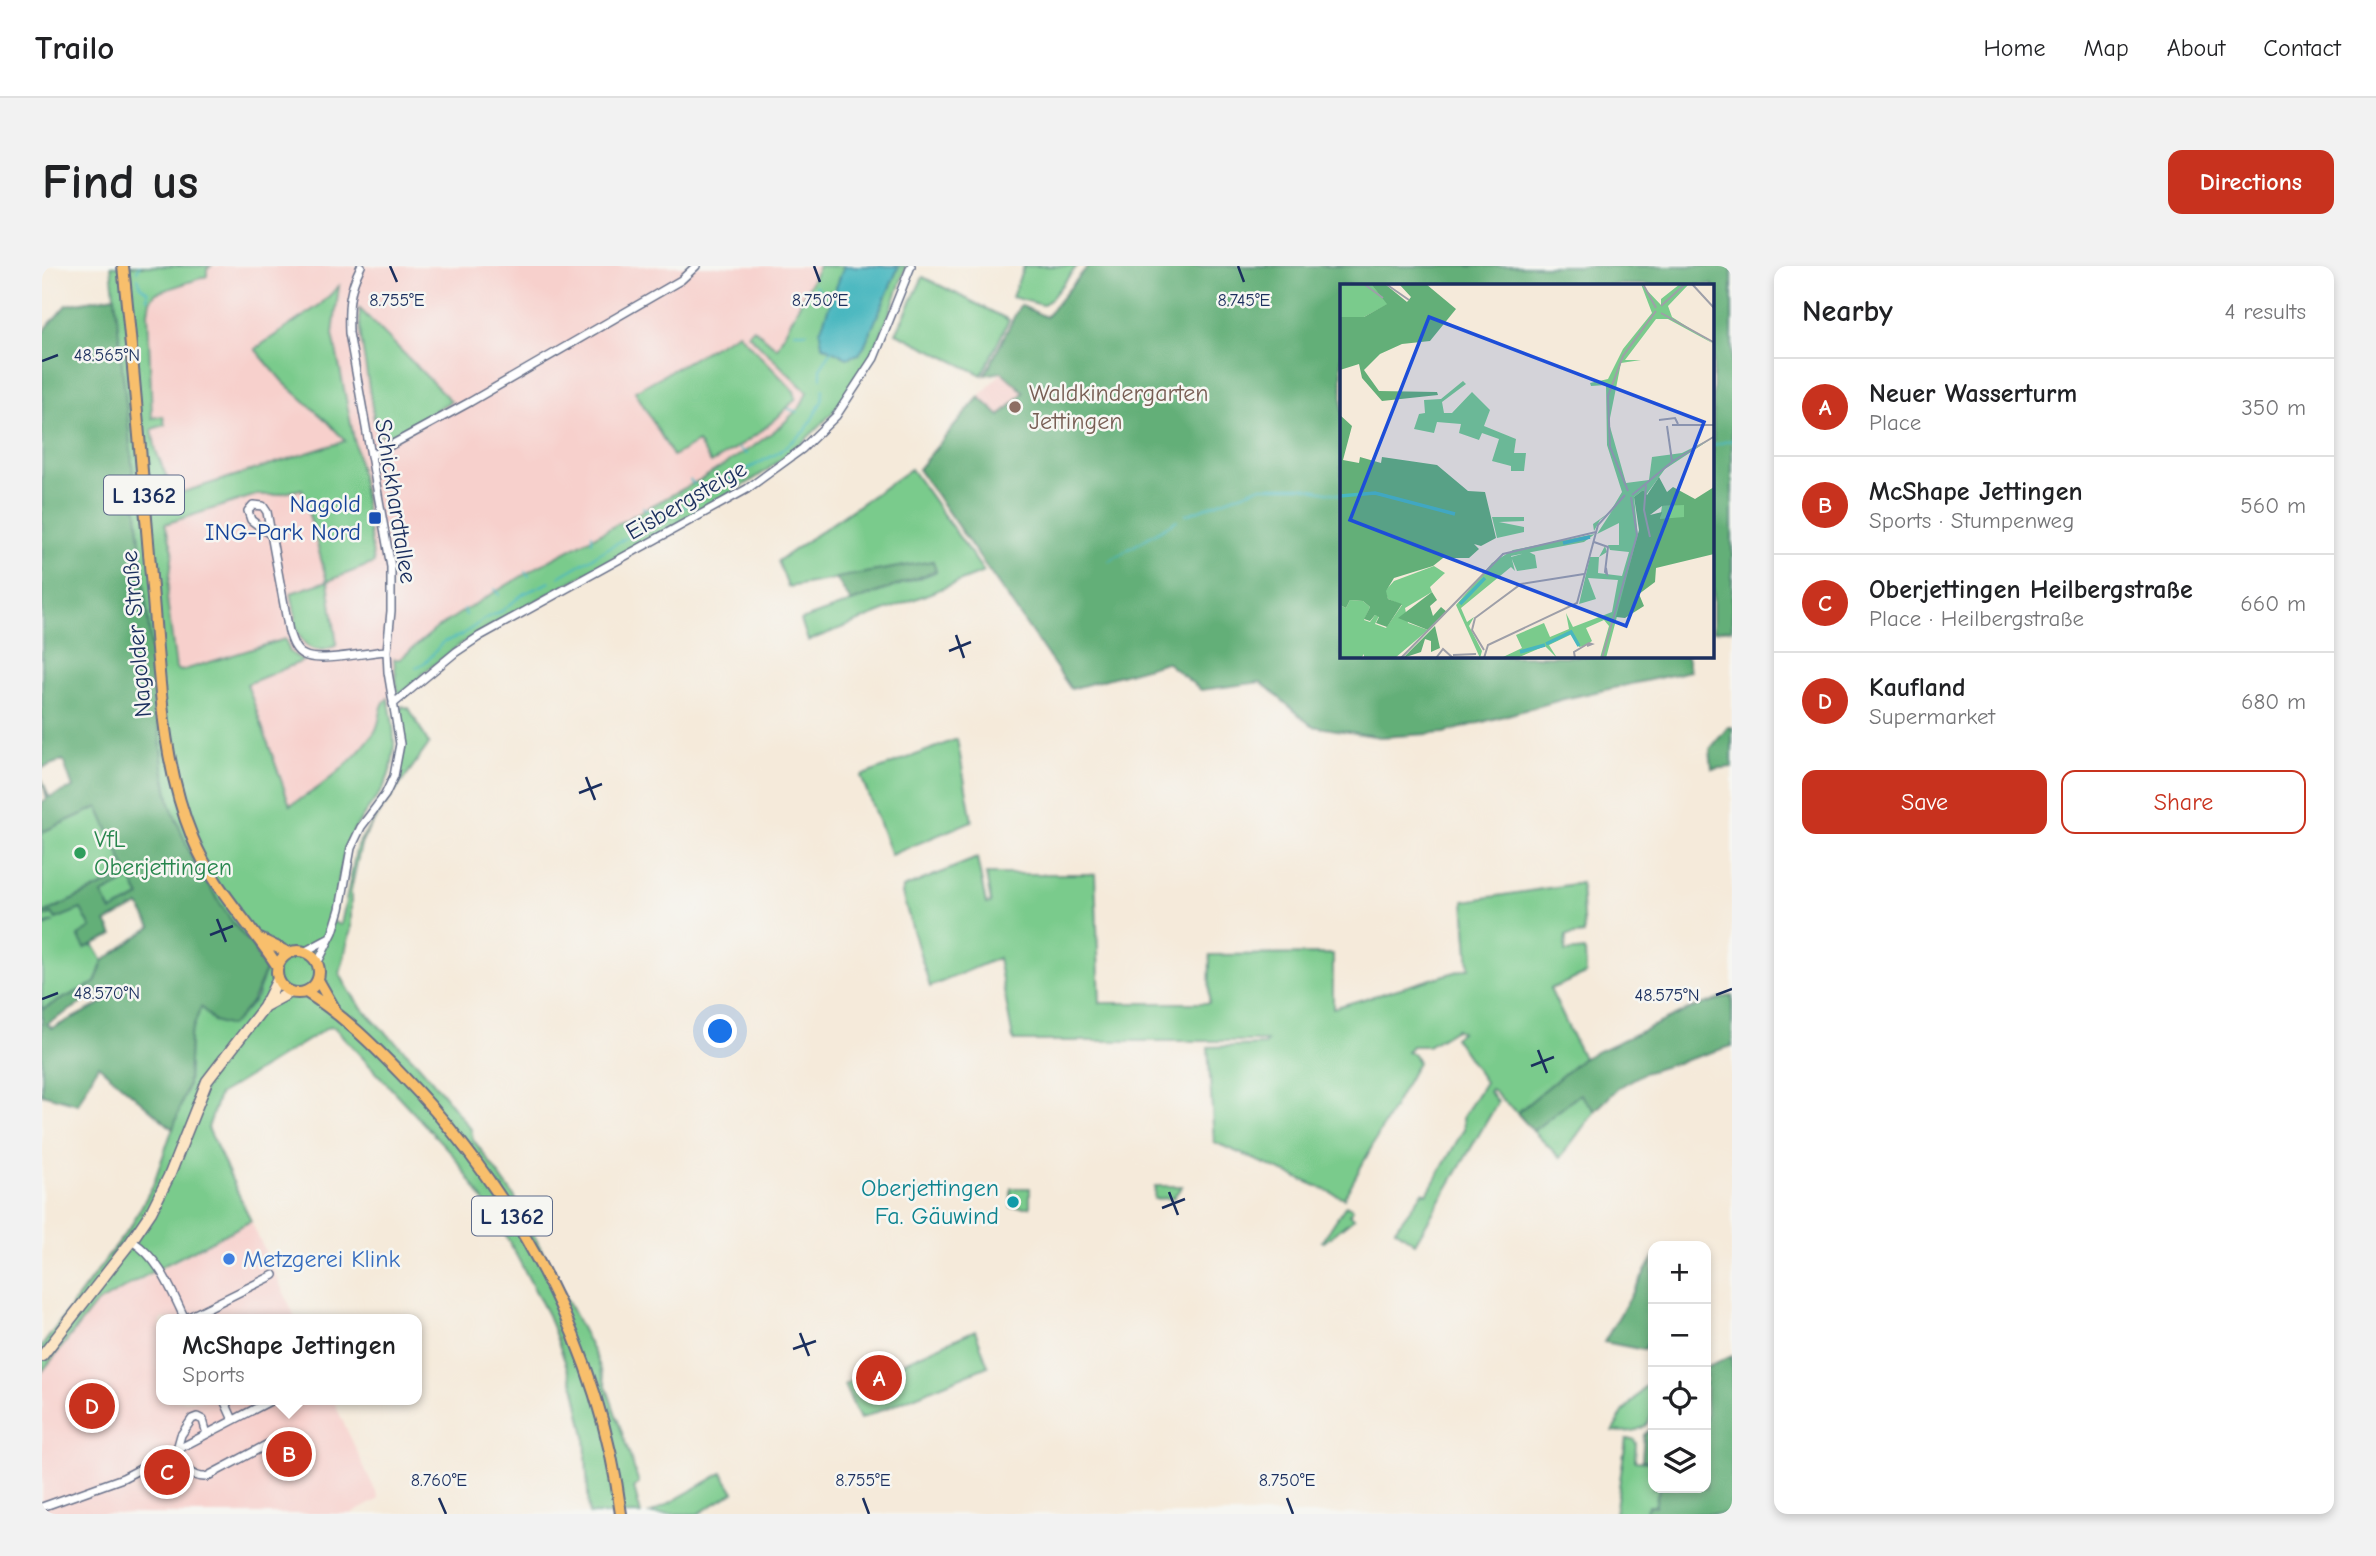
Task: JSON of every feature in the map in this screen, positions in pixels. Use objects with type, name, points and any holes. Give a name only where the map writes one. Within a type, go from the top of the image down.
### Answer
[{"type":"main road","name":"Nagolder Straße","points":[[124,266],[165,727],[172,776],[200,855],[234,910],[260,939],[278,973]]},
{"type":"main road","name":"Nagolder Straße","points":[[260,939],[289,953]]},
{"type":"main road","points":[[304,952],[314,958],[317,964],[318,980],[306,992],[291,992],[286,989],[278,973],[289,953],[304,952]]},
{"type":"main road","name":"L 1362","points":[[318,980],[335,1010]]},
{"type":"main road","name":"L 1362","points":[[306,992],[335,1010],[404,1076],[455,1135],[494,1187],[525,1237],[575,1341],[595,1400],[613,1467],[621,1514]]},
{"type":"street","name":"Schickhardtallee","points":[[317,964],[340,909],[351,848],[361,827],[385,795],[394,776],[400,744],[387,651],[391,567],[349,333],[351,286],[360,266]]},
{"type":"street","points":[[371,456],[681,280],[696,266]]},
{"type":"street","name":"Eisbergsteige","points":[[393,704],[456,652],[480,636],[747,489],[802,449],[836,416],[874,358],[911,266]]},
{"type":"street","points":[[271,535],[289,632],[297,650],[313,658],[387,651]]},
{"type":"street","points":[[304,952],[330,937]]},
{"type":"street","points":[[42,1356],[132,1241],[151,1212],[170,1174],[207,1081],[264,1007],[278,973]]},
{"type":"street","points":[[264,1007],[291,992]]},
{"type":"street","points":[[132,1241],[156,1262],[182,1314]]},
{"type":"street","points":[[195,1314],[274,1275]]},
{"type":"street","points":[[226,1405],[233,1420]]},
{"type":"street","points":[[42,1507],[123,1478],[262,1405]]},
{"type":"street","points":[[207,1434],[203,1420],[197,1417],[192,1419],[181,1435],[177,1449],[187,1471],[197,1477],[206,1477],[287,1434]]},
{"type":"shaded area","points":[[129,266],[906,266],[849,392],[803,442],[745,485],[462,643],[427,670],[390,706],[395,743],[393,759],[383,788],[349,839],[342,858],[336,906],[182,778]]},
{"type":"shaded area","name":"Waldkindergarten Jettingen","points":[[1002,372],[1058,422],[1035,448],[979,397]]},
{"type":"shaded area","points":[[251,1221],[294,1314],[156,1314],[156,1405],[335,1405],[379,1499],[351,1514],[42,1514],[42,1372],[95,1305]]},
{"type":"green space","points":[[111,266],[211,266],[207,269],[207,276],[156,293],[150,301],[148,312],[152,418],[163,416],[165,425],[152,429],[156,451],[174,495],[345,441],[283,382],[255,349],[321,304],[339,286],[333,334],[360,469],[374,563],[328,581],[337,645],[314,650],[304,643],[297,630],[291,593],[327,581],[302,489],[275,495],[256,495],[165,524],[173,550],[167,599],[176,669],[181,671],[285,639],[290,652],[303,661],[247,684],[290,805],[325,782],[357,754],[376,729],[383,705],[388,698],[394,732],[392,766],[383,788],[348,842],[331,921],[341,925],[357,846],[399,776],[405,739],[400,713],[402,706],[409,708],[429,744],[369,828],[361,844],[351,890],[351,929],[340,974],[364,1011],[422,1069],[471,1129],[473,1139],[514,1196],[597,1359],[639,1483],[634,1488],[641,1514],[589,1514],[585,1436],[575,1389],[548,1315],[502,1228],[453,1155],[335,1028],[329,1027],[219,1095],[208,1128],[251,1221],[159,1268],[95,1305],[42,1372],[42,1346],[132,1224],[153,1185],[188,1084],[190,1036],[201,1006],[214,1021],[245,1012],[257,996],[265,971],[255,949],[232,922],[193,861],[170,804],[163,767]]},
{"type":"green space","points":[[819,266],[906,266],[889,315],[867,363],[849,392],[829,416],[784,457],[734,492],[462,643],[398,696],[394,659],[400,659],[437,628],[539,566],[700,480],[754,446],[782,425],[801,406],[807,392],[748,334],[753,328],[777,348]]},
{"type":"green space","points":[[1024,266],[1077,266],[1050,300],[1042,305],[1012,297]]},
{"type":"green space","points":[[1088,266],[1732,266],[1732,629],[1714,631],[1714,284],[1340,284],[1340,658],[1687,658],[1690,671],[1564,699],[1444,733],[1380,737],[1312,726],[1261,682],[1201,690],[1166,662],[1071,689],[918,469],[979,397],[1000,416],[1024,392],[1002,372],[985,375],[1020,305],[1046,317]]},
{"type":"green space","points":[[923,277],[1009,320],[982,375],[896,333]]},
{"type":"green space","points":[[115,296],[163,767],[170,804],[193,861],[232,922],[255,949],[265,971],[251,1002],[230,1026],[214,1021],[201,1007],[190,1036],[188,1084],[173,1129],[98,1065],[78,1104],[42,1094],[42,1009],[95,983],[103,961],[151,927],[139,905],[106,922],[113,935],[85,948],[78,936],[91,928],[81,909],[56,919],[52,913],[42,918],[42,914],[128,874],[98,807],[42,832],[42,802],[47,799],[42,779],[49,797],[73,788],[63,760],[42,768],[42,333],[66,305]],"holes":[[[131,879],[140,897],[111,911],[102,894]],[[97,990],[104,1002],[52,1028],[47,1024],[95,995]]]},
{"type":"green space","points":[[359,308],[451,401],[389,437],[380,435],[375,426]]},
{"type":"green space","points":[[738,333],[794,391],[796,398],[767,427],[711,463],[698,442],[673,456],[635,391]]},
{"type":"green space","points":[[911,469],[984,572],[808,641],[801,620],[936,572],[932,562],[788,587],[778,561]]},
{"type":"green space","points":[[933,561],[936,571],[851,602],[836,578]]},
{"type":"green space","points":[[1728,727],[1732,727],[1732,767],[1712,769],[1710,749]]},
{"type":"green space","points":[[957,739],[972,821],[891,855],[861,776]]},
{"type":"green space","name":"VfL Oberjettingen","points":[[98,807],[129,874],[42,914],[42,832]]},
{"type":"green space","points":[[977,858],[986,904],[991,903],[986,874],[1095,874],[1100,1003],[1209,1003],[1210,955],[1333,954],[1333,1008],[1469,968],[1464,901],[1581,883],[1584,934],[1566,936],[1565,952],[1585,950],[1586,974],[1550,989],[1583,1058],[1517,1113],[1491,1089],[1489,1092],[1498,1102],[1415,1243],[1395,1229],[1423,1192],[1427,1194],[1464,1129],[1463,1117],[1485,1082],[1454,1037],[1461,1032],[1456,1029],[1428,1046],[1412,1046],[1407,1052],[1414,1054],[1418,1062],[1344,1198],[1214,1142],[1208,1047],[1264,1045],[1267,1041],[1015,1041],[998,958],[930,987],[902,894],[903,888]]},
{"type":"green space","name":"VfL Oberjettingen","points":[[131,879],[140,897],[111,912],[102,894]]},
{"type":"green space","points":[[81,908],[91,928],[85,948],[93,944],[103,961],[95,983],[42,1009],[42,927],[54,922],[42,925],[42,918],[52,913],[56,919]]},
{"type":"green space","points":[[1732,995],[1732,1046],[1644,1073],[1618,1088],[1595,1111],[1580,1094],[1533,1131],[1517,1113],[1583,1058],[1692,1008]]},
{"type":"green space","points":[[1580,1094],[1595,1111],[1560,1158],[1533,1131]]},
{"type":"green space","points":[[1155,1186],[1182,1186],[1173,1198],[1154,1199]]},
{"type":"green space","points":[[1011,1188],[1030,1188],[1030,1207],[1011,1207]]},
{"type":"green space","points":[[1346,1205],[1353,1209],[1349,1215],[1354,1218],[1322,1241]]},
{"type":"green space","points":[[1648,1267],[1648,1342],[1644,1350],[1604,1342]]},
{"type":"green space","points":[[975,1330],[988,1366],[860,1419],[844,1385],[867,1372],[875,1383],[881,1384],[885,1379],[882,1372]]},
{"type":"green space","points":[[1732,1356],[1732,1514],[1645,1514],[1648,1506],[1655,1506],[1658,1493],[1711,1493],[1711,1366]]},
{"type":"green space","points":[[1648,1384],[1648,1422],[1645,1426],[1627,1432],[1613,1431],[1623,1412]]},
{"type":"green space","points":[[1648,1431],[1648,1462],[1642,1461],[1644,1435]]},
{"type":"green space","points":[[1626,1439],[1633,1439],[1636,1443],[1635,1461],[1648,1462],[1648,1493],[1658,1493],[1655,1506],[1648,1506],[1645,1514],[1615,1514]]},
{"type":"green space","points":[[722,1473],[734,1492],[698,1514],[650,1514]]},
{"type":"water","points":[[844,266],[899,266],[864,347],[859,354],[847,358],[822,345],[820,331]]},
{"type":"waterway","points":[[137,271],[139,266]]},
{"type":"waterway","points":[[138,278],[141,287],[148,292],[147,299]]},
{"type":"waterway","points":[[815,286],[824,295]]},
{"type":"waterway","points":[[794,332],[807,332]]},
{"type":"waterway","points":[[821,378],[821,367],[832,350]]},
{"type":"waterway","points":[[559,577],[778,453],[806,430],[822,401],[823,389]]},
{"type":"waterway","points":[[789,409],[798,412]]},
{"type":"waterway","points":[[1714,445],[1732,440]]},
{"type":"waterway","points":[[739,449],[747,454]]},
{"type":"waterway","points":[[690,480],[694,484]]},
{"type":"waterway","points":[[1186,515],[1259,487],[1302,487],[1340,495]]},
{"type":"waterway","points":[[643,507],[647,510]]},
{"type":"waterway","points":[[652,516],[658,522]]},
{"type":"waterway","points":[[1109,561],[1177,520]]},
{"type":"waterway","points":[[592,534],[592,542]]},
{"type":"waterway","points":[[525,572],[529,576]]},
{"type":"waterway","points":[[416,668],[427,661],[443,642],[462,635],[486,618],[502,611],[523,594],[550,582]]},
{"type":"waterway","points":[[495,589],[499,595]]},
{"type":"waterway","points":[[464,609],[466,615]]},
{"type":"place","name":"Waldkindergarten Jettingen","points":[[1015,407]]},
{"type":"place","name":"Nagold ING-Park Nord","points":[[375,518]]},
{"type":"place","name":"VfL Oberjettingen","points":[[80,853]]},
{"type":"place","name":"Oberjettingen Fa. Gäuwind","points":[[1013,1202]]},
{"type":"place","name":"Metzgerei Klink","points":[[229,1259]]},
{"type":"place","name":"Neuer Wasserturm","points":[[879,1378]]},
{"type":"place","name":"Kaufland","points":[[92,1406]]},
{"type":"place","name":"McShape Jettingen","points":[[289,1454]]},
{"type":"place","name":"Oberjettingen Heilbergstraße","points":[[167,1472]]}]
